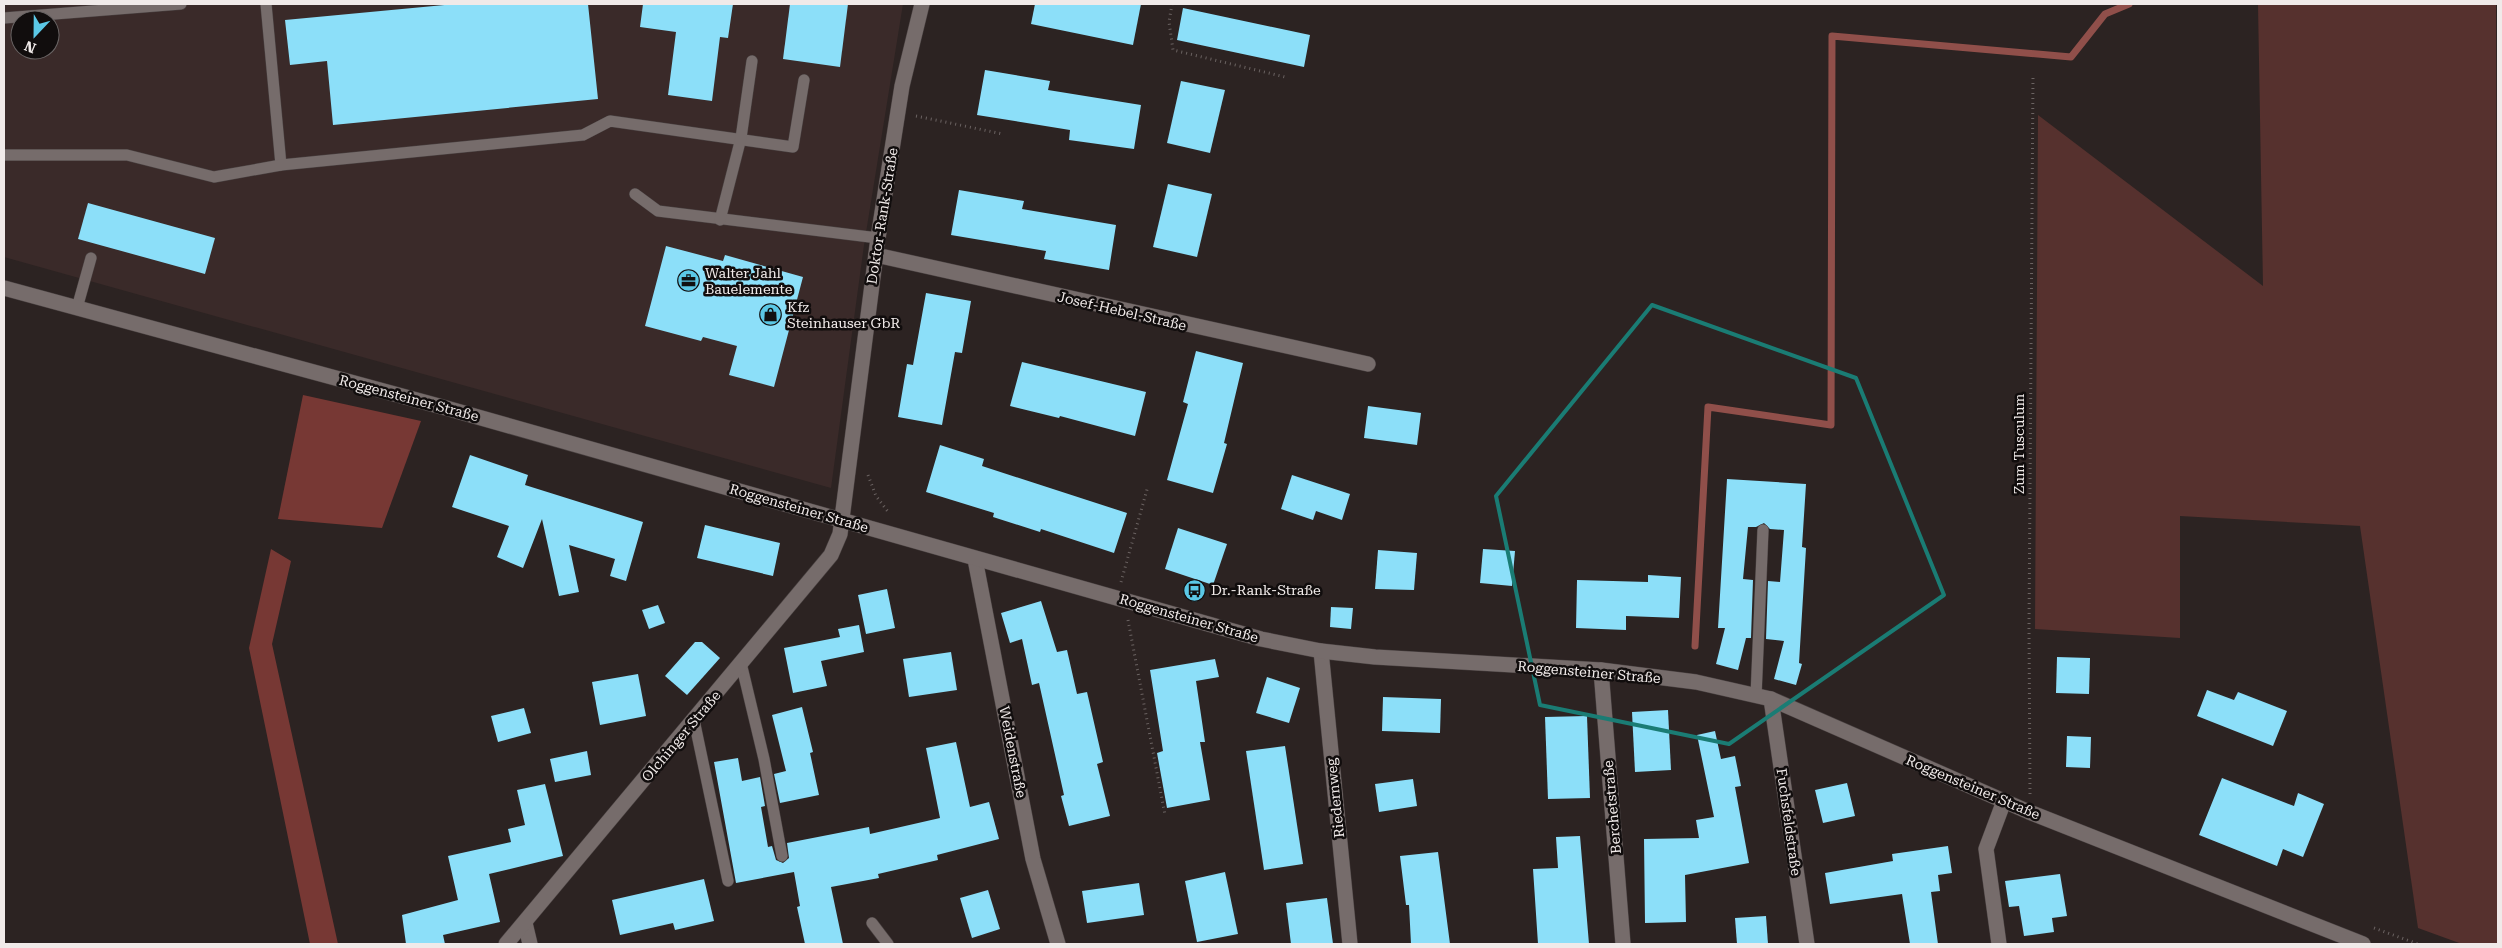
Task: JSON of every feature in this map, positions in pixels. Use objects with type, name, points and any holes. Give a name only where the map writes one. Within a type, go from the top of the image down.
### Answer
[{"type":"street","name":"Doktor-Rank-Straße","points":[[843,520],[878,238],[902,86],[922,4]]},
{"type":"street","name":"Josef-Hebel-Straße","points":[[876,255],[1368,364]]},
{"type":"street","name":"Roggensteiner Straße","points":[[4,288],[436,405],[1261,639],[1321,651],[1601,670],[1696,682],[1763,698],[2029,812],[2363,944]]},
{"type":"street","name":"Olchinger Straße","points":[[506,944],[830,554],[840,534],[843,520]]},
{"type":"street","name":"Weidenstraße","points":[[974,559],[1034,859],[1058,944]]},
{"type":"street","name":"Riedernweg","points":[[1321,651],[1350,944]]},
{"type":"street","name":"Berchetstraße","points":[[1601,670],[1623,944]]},
{"type":"street","name":"Fuchsfeldstraße","points":[[1763,698],[1807,944]]},
{"type":"street","points":[[1999,944],[1986,849],[1988,837],[2004,801]]},
{"type":"street","points":[[525,923],[530,944]]},
{"type":"lane","points":[[4,18],[181,4]]},
{"type":"lane","points":[[266,4],[281,164]]},
{"type":"lane","points":[[720,220],[741,138],[752,61]]},
{"type":"lane","points":[[4,155],[127,155],[214,176],[281,164],[583,135],[610,121],[741,138],[793,147],[804,80]]},
{"type":"lane","points":[[636,194],[658,211],[878,238]]},
{"type":"lane","points":[[77,308],[90,258]]},
{"type":"lane","points":[[1763,530],[1763,698]]},
{"type":"lane","points":[[741,663],[764,759],[782,856]]},
{"type":"lane","points":[[694,720],[728,881]]},
{"type":"lane","points":[[872,924],[888,944]]},
{"type":"path","points":[[1172,4],[1169,22],[1173,50],[1285,77]]},
{"type":"path","name":"Zum Tusculum","points":[[2029,812],[2028,627],[2032,76]]},
{"type":"path","points":[[913,115],[1003,134]]},
{"type":"path","points":[[1120,585],[1148,486]]},
{"type":"path","points":[[885,517],[894,519]]},
{"type":"path","points":[[1124,600],[1145,721],[1165,816]]},
{"type":"path","points":[[2022,791],[2039,798]]},
{"type":"path","points":[[2372,926],[2418,944]]},
{"type":"highlighted area","points":[[1652,305],[1856,378],[1944,595],[1729,744],[1540,705],[1496,496]]},
{"type":"shaded area","points":[[4,4],[903,4],[864,245],[831,488],[4,257]]},
{"type":"shaded area","points":[[2258,4],[2496,4],[2498,944],[2462,944],[2418,928],[2360,526],[2180,516],[2180,638],[2035,629],[2038,115],[2263,286]]},
{"type":"shaded area","points":[[303,395],[421,421],[382,528],[278,519]]},
{"type":"shaded area","points":[[271,549],[291,561],[272,644],[338,944],[310,944],[249,648]]},
{"type":"building","points":[[455,4],[588,4],[598,99],[333,125],[327,61],[290,65],[285,20]]},
{"type":"building","points":[[643,4],[733,4],[728,38],[720,37],[712,101],[668,95],[676,32],[640,27]]},
{"type":"building","points":[[790,4],[848,4],[840,67],[783,59]]},
{"type":"building","points":[[1035,4],[1141,4],[1133,45],[1031,24]]},
{"type":"building","points":[[1183,8],[1310,35],[1304,67],[1177,40]]},
{"type":"building","points":[[985,70],[1050,81],[1048,90],[1141,105],[1134,149],[1069,140],[1070,130],[977,115]]},
{"type":"building","points":[[1181,81],[1225,90],[1210,153],[1167,143]]},
{"type":"building","points":[[1168,184],[1212,194],[1197,257],[1153,247]]},
{"type":"building","points":[[959,190],[1024,201],[1022,209],[1116,225],[1109,270],[1044,259],[1046,251],[951,235]]},
{"type":"building","points":[[88,203],[215,238],[205,274],[78,239]]},
{"type":"building","points":[[666,246],[723,261],[725,255],[803,277],[774,387],[729,375],[737,346],[703,337],[701,341],[645,326]]},
{"type":"building","points":[[926,293],[971,301],[962,353],[955,352],[942,425],[898,417],[907,364],[913,365]]},
{"type":"building","points":[[1196,351],[1243,363],[1224,443],[1227,444],[1213,493],[1167,480],[1188,404],[1183,402]]},
{"type":"building","points":[[1022,362],[1146,392],[1135,436],[1060,416],[1059,418],[1010,406]]},
{"type":"building","points":[[1368,406],[1421,413],[1417,445],[1364,438]]},
{"type":"building","points":[[940,445],[984,459],[982,466],[1127,513],[1114,553],[1041,529],[1040,532],[993,517],[994,513],[926,492]]},
{"type":"building","points":[[470,455],[528,475],[525,485],[643,522],[626,581],[610,576],[615,559],[569,545],[579,592],[559,596],[542,519],[523,568],[497,557],[509,526],[452,507]]},
{"type":"building","points":[[1292,475],[1350,494],[1342,520],[1316,511],[1313,520],[1281,509]]},
{"type":"building","points":[[1727,479],[1806,484],[1802,547],[1806,548],[1799,663],[1802,664],[1796,685],[1774,679],[1784,641],[1766,639],[1768,581],[1780,582],[1784,530],[1770,529],[1764,523],[1756,527],[1748,527],[1743,579],[1753,580],[1751,638],[1746,638],[1738,670],[1716,664],[1725,628],[1718,628]]},
{"type":"building","points":[[705,525],[780,543],[773,576],[697,558]]},
{"type":"building","points":[[1178,528],[1227,544],[1213,585],[1165,569]]},
{"type":"building","points":[[1483,549],[1515,551],[1512,586],[1480,583]]},
{"type":"building","points":[[1378,550],[1417,553],[1414,590],[1375,589]]},
{"type":"building","points":[[1648,575],[1681,577],[1679,618],[1626,616],[1626,630],[1576,628],[1577,580],[1648,582]]},
{"type":"building","points":[[887,589],[895,628],[866,634],[858,595]]},
{"type":"building","points":[[1041,601],[1057,652],[1067,650],[1077,694],[1087,692],[1103,762],[1097,764],[1110,816],[1069,826],[1061,796],[1064,795],[1039,683],[1032,685],[1022,639],[1010,643],[1001,613]]},
{"type":"building","points":[[658,605],[665,623],[649,629],[642,610]]},
{"type":"building","points":[[1331,607],[1353,608],[1351,629],[1330,627]]},
{"type":"building","points":[[859,625],[864,652],[821,661],[827,686],[793,693],[784,648],[840,637],[838,629]]},
{"type":"building","points":[[695,642],[702,642],[720,658],[687,695],[665,676]]},
{"type":"building","points":[[951,652],[957,690],[909,697],[903,659]]},
{"type":"building","points":[[2057,657],[2090,658],[2089,694],[2056,693]]},
{"type":"building","points":[[1215,659],[1219,677],[1196,681],[1205,742],[1200,742],[1210,800],[1167,808],[1157,753],[1163,751],[1150,670]]},
{"type":"building","points":[[638,674],[646,716],[600,725],[592,682]]},
{"type":"building","points":[[1267,677],[1300,688],[1289,723],[1256,713]]},
{"type":"building","points":[[2207,690],[2234,700],[2238,692],[2287,711],[2273,746],[2197,716]]},
{"type":"building","points":[[1383,697],[1441,699],[1440,733],[1382,731]]},
{"type":"building","points":[[802,707],[813,752],[810,753],[819,795],[780,803],[774,774],[786,771],[772,715]]},
{"type":"building","points":[[524,708],[531,733],[498,742],[491,716]]},
{"type":"building","points":[[1668,710],[1671,770],[1635,772],[1632,712]]},
{"type":"building","points":[[1587,716],[1590,798],[1548,799],[1545,717]]},
{"type":"building","points":[[1715,731],[1721,759],[1735,756],[1741,786],[1735,787],[1749,863],[1685,875],[1686,922],[1645,923],[1644,839],[1699,838],[1696,820],[1714,817],[1697,735]]},
{"type":"building","points":[[2067,736],[2091,737],[2090,768],[2066,767]]},
{"type":"building","points":[[956,742],[970,807],[989,802],[999,839],[937,855],[938,860],[878,874],[879,878],[831,887],[843,944],[805,944],[797,907],[800,906],[794,872],[736,883],[714,762],[738,758],[742,781],[760,777],[765,806],[761,807],[768,847],[772,846],[776,860],[783,863],[789,858],[787,843],[869,827],[870,834],[940,818],[926,748]]},
{"type":"building","points":[[1285,746],[1303,864],[1264,870],[1246,751]]},
{"type":"building","points":[[587,751],[591,775],[555,782],[550,759]]},
{"type":"building","points":[[2222,778],[2294,806],[2298,793],[2324,804],[2303,857],[2283,849],[2277,866],[2199,835]]},
{"type":"building","points":[[1413,779],[1417,806],[1379,812],[1375,784]]},
{"type":"building","points":[[1847,783],[1855,816],[1823,823],[1815,790]]},
{"type":"building","points":[[545,784],[563,856],[489,874],[500,922],[443,935],[445,944],[406,944],[402,915],[458,900],[448,856],[511,842],[508,829],[525,825],[517,790]]},
{"type":"building","points":[[1580,836],[1589,944],[1538,944],[1533,869],[1558,868],[1556,837]]},
{"type":"building","points":[[1948,846],[1952,873],[1938,875],[1940,891],[1931,892],[1938,944],[1910,944],[1902,894],[1830,904],[1825,873],[1893,861],[1892,854]]},
{"type":"building","points":[[1438,852],[1450,944],[1411,944],[1409,905],[1406,905],[1400,856]]},
{"type":"building","points":[[1225,872],[1238,934],[1197,942],[1185,881]]},
{"type":"building","points":[[2060,874],[2067,916],[2052,918],[2054,932],[2024,936],[2019,906],[2009,907],[2005,881]]},
{"type":"building","points":[[704,879],[714,921],[675,930],[673,923],[620,935],[612,900]]},
{"type":"building","points":[[1139,883],[1144,915],[1087,923],[1082,891]]},
{"type":"building","points":[[988,890],[1000,929],[972,938],[960,898]]},
{"type":"building","points":[[1327,898],[1333,944],[1291,944],[1286,903]]},
{"type":"building","points":[[1766,916],[1768,944],[1737,944],[1735,918]]},
{"type":"waterway","points":[[1695,646],[1708,407],[1831,425],[1832,36],[2071,57],[2105,14],[2129,4]]},
{"type":"place","name":"Walter Jahl Bauelemente","points":[[689,281]]},
{"type":"place","name":"Kfz Steinhauser GbR","points":[[771,315]]},
{"type":"place","name":"Dr.-Rank-Straße","points":[[1195,590]]}]
